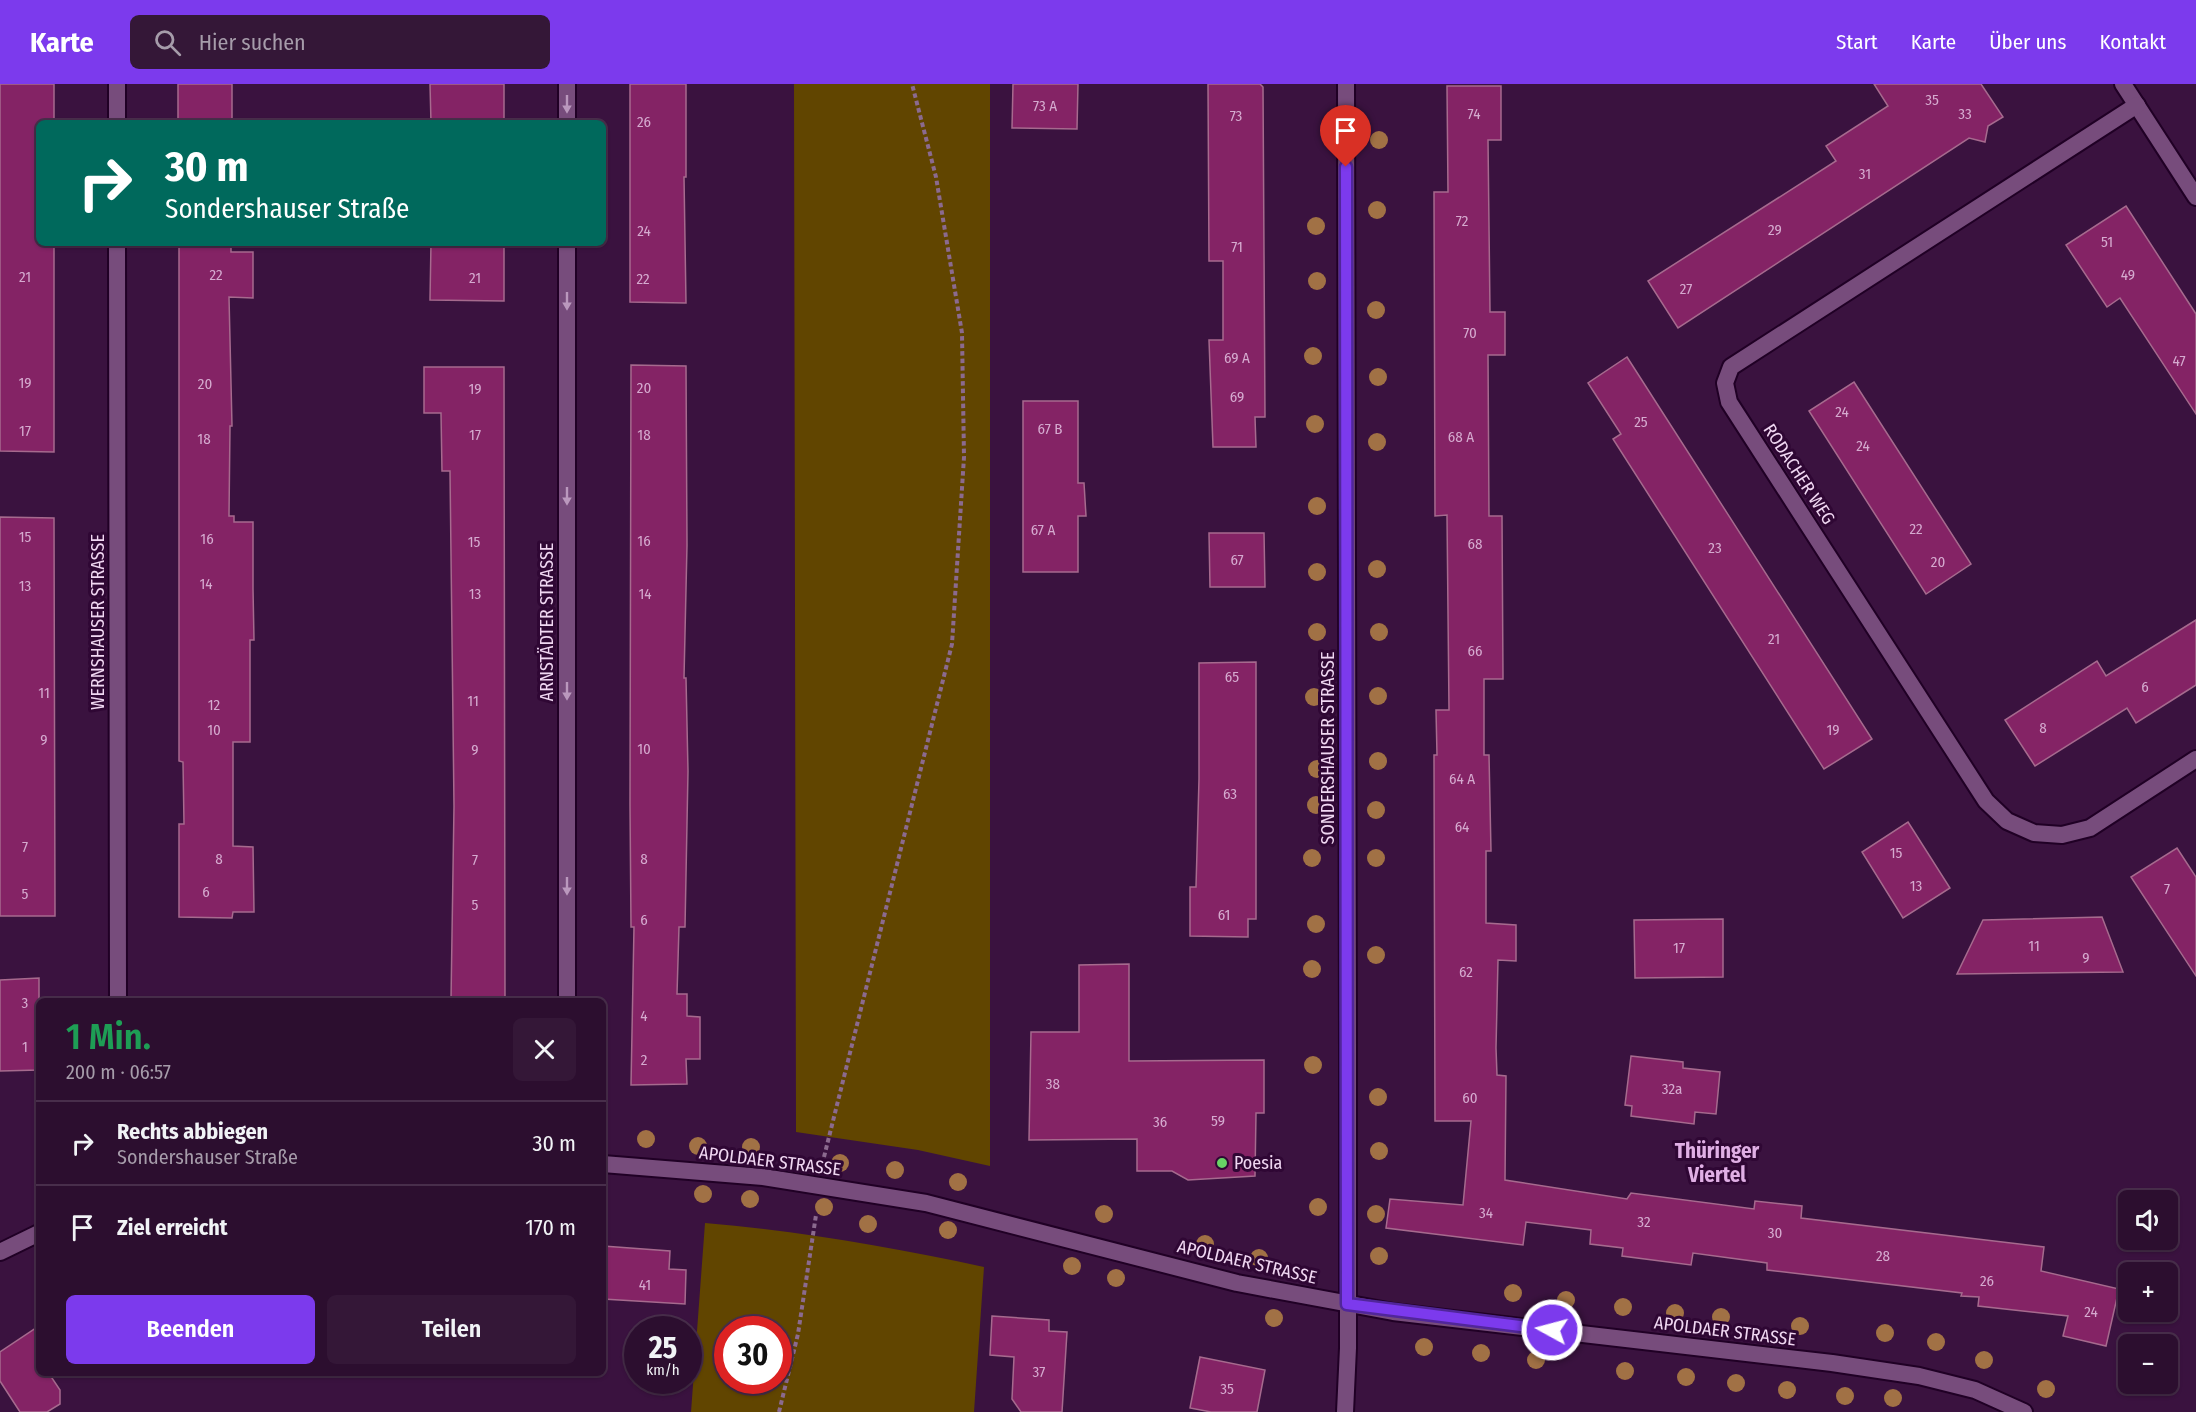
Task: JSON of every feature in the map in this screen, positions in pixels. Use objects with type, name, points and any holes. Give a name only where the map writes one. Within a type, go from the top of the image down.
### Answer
[{"type":"street","points":[[117,84],[117,120]]},
{"type":"street","points":[[567,84],[567,120]]},
{"type":"street","name":"SONDERSHAUSER STRASSE","points":[[1345,1412],[1347,1304],[1346,84]]},
{"type":"street","points":[[2123,84],[2196,197]]},
{"type":"street","name":"RODACHER WEG","points":[[2137,105],[1731,367],[1725,383],[1729,402],[1986,801],[2007,821],[2034,833],[2062,835],[2090,828],[2196,759]]},
{"type":"street","name":"WERNSHAUSER STRASSE","points":[[117,246],[118,998]]},
{"type":"street","name":"ARNSTÄDTER STRASSE","points":[[567,246],[567,998]]},
{"type":"street","name":"APOLDAER STRASSE","points":[[606,1164],[763,1177],[927,1203],[1237,1283],[1347,1304],[1919,1376],[1975,1390],[2024,1412]]},
{"type":"street","points":[[0,1252],[36,1234]]},
{"type":"path","points":[[822,1167],[952,644],[964,457],[962,333],[936,177],[912,84]]},
{"type":"path","points":[[779,1412],[798,1334],[813,1235]]},
{"type":"shaded area","points":[[794,84],[990,84],[990,1166],[918,1150],[796,1132]]},
{"type":"shaded area","points":[[705,1223],[775,1230],[845,1241],[984,1267],[974,1412],[691,1412],[692,1394],[702,1394],[702,1316],[698,1316]]},
{"type":"building","points":[[0,84],[54,84],[54,120],[36,120],[36,246],[54,246],[54,452],[0,451]]},
{"type":"building","points":[[178,84],[232,84],[232,120],[178,120]]},
{"type":"building","points":[[430,84],[504,84],[504,120],[431,120]]},
{"type":"building","points":[[630,84],[686,84],[686,177],[684,177],[686,303],[630,302]]},
{"type":"building","points":[[1013,84],[1078,84],[1077,129],[1012,128]]},
{"type":"building","points":[[1208,84],[1260,84],[1263,87],[1265,417],[1255,417],[1256,447],[1213,447],[1209,340],[1223,340],[1223,261],[1209,261]]},
{"type":"building","points":[[1874,84],[1981,84],[2003,117],[1988,126],[1985,142],[1969,138],[1678,328],[1648,281],[1836,161],[1826,146],[1888,106]]},
{"type":"building","points":[[1447,86],[1501,86],[1501,140],[1488,140],[1490,312],[1505,312],[1505,355],[1488,355],[1489,516],[1502,516],[1503,679],[1484,679],[1484,755],[1489,755],[1491,851],[1486,851],[1486,923],[1516,925],[1516,961],[1498,960],[1496,1048],[1497,1075],[1506,1076],[1505,1180],[1627,1199],[1631,1193],[1754,1209],[1755,1201],[1802,1206],[1801,1218],[2044,1247],[2041,1271],[2118,1289],[2106,1346],[2063,1336],[2068,1316],[1978,1306],[1979,1297],[1961,1296],[1962,1293],[1767,1270],[1767,1263],[1693,1253],[1691,1265],[1622,1256],[1623,1248],[1590,1244],[1591,1230],[1526,1222],[1523,1245],[1386,1228],[1390,1199],[1463,1205],[1471,1121],[1435,1121],[1434,755],[1437,755],[1436,710],[1449,710],[1447,515],[1435,516],[1434,192],[1448,192]]},
{"type":"building","points":[[2126,206],[2196,314],[2196,414],[2120,298],[2107,307],[2066,245]]},
{"type":"building","points":[[179,246],[231,246],[231,252],[253,252],[253,298],[229,297],[232,426],[230,426],[229,516],[234,516],[234,522],[253,522],[254,640],[250,640],[250,742],[233,742],[233,846],[253,847],[254,912],[233,912],[232,918],[179,917],[179,824],[184,824],[183,762],[179,761]]},
{"type":"building","points":[[431,246],[504,246],[504,301],[430,300]]},
{"type":"building","points":[[1627,357],[1872,739],[1824,769],[1613,439],[1621,434],[1588,383]]},
{"type":"building","points":[[631,365],[686,366],[687,545],[684,678],[686,678],[688,771],[685,927],[679,927],[677,994],[687,994],[687,1016],[700,1017],[700,1059],[686,1059],[687,1084],[631,1085],[634,927],[631,927],[630,804]]},
{"type":"building","points":[[424,367],[504,367],[505,998],[451,998],[454,806],[450,471],[442,471],[441,413],[424,413]]},
{"type":"building","points":[[1854,382],[1971,564],[1926,594],[1809,411]]},
{"type":"building","points":[[1023,401],[1078,401],[1078,483],[1084,483],[1086,516],[1078,516],[1078,572],[1023,572]]},
{"type":"building","points":[[0,517],[54,518],[55,916],[0,916]]},
{"type":"building","points":[[1209,533],[1264,533],[1265,587],[1210,587]]},
{"type":"building","points":[[2196,620],[2196,685],[2136,723],[2127,708],[2035,766],[2005,720],[2097,661],[2106,676]]},
{"type":"building","points":[[1256,662],[1256,919],[1248,919],[1248,937],[1190,936],[1190,887],[1196,887],[1199,663]]},
{"type":"building","points":[[1908,822],[1950,888],[1903,918],[1862,852]]},
{"type":"building","points":[[2177,848],[2196,877],[2196,976],[2131,877]]},
{"type":"building","points":[[2102,917],[2123,972],[1957,974],[1983,920]]},
{"type":"building","points":[[1723,919],[1723,977],[1635,978],[1634,920]]},
{"type":"building","points":[[1129,964],[1129,1061],[1264,1060],[1264,1113],[1256,1113],[1255,1176],[1188,1180],[1172,1171],[1137,1171],[1137,1139],[1029,1140],[1031,1032],[1079,1032],[1079,965]]},
{"type":"building","points":[[39,978],[39,998],[36,998],[36,1070],[0,1071],[0,980]]},
{"type":"building","points":[[1631,1056],[1683,1062],[1683,1068],[1720,1072],[1716,1114],[1695,1112],[1694,1124],[1631,1116],[1632,1106],[1625,1105]]},
{"type":"building","points":[[606,1246],[670,1251],[669,1269],[686,1270],[685,1304],[606,1299]]},
{"type":"building","points":[[992,1316],[1049,1320],[1049,1331],[1067,1332],[1062,1412],[1021,1412],[1012,1399],[1014,1357],[990,1355]]},
{"type":"building","points":[[36,1328],[36,1376],[51,1376],[60,1390],[60,1404],[47,1412],[20,1412],[0,1381],[0,1352]]},
{"type":"building","points":[[1200,1357],[1265,1370],[1257,1412],[1211,1412],[1190,1408]]},
{"type":"place","name":"Poesia","points":[[1222,1163]]},
{"type":"district","name":"Thüringer Viertel","points":[[1717,1163]]},
{"type":"route","points":[[1346,167],[1347,1304],[1393,1312],[1552,1330]]}]
